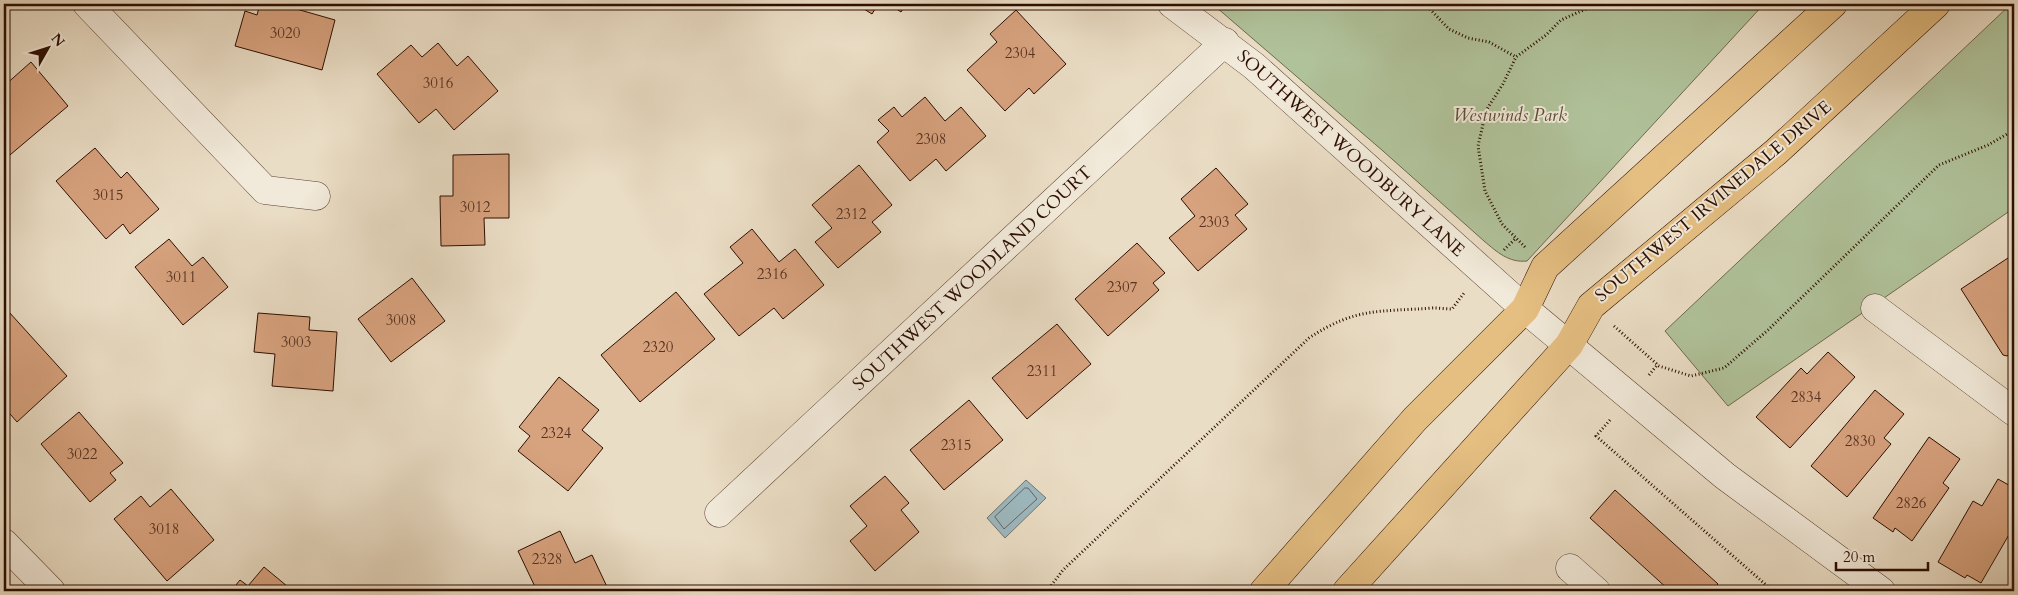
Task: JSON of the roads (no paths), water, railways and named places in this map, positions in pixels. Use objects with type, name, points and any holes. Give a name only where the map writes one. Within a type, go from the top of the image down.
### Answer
[{"type":"main road","points":[[1264,591],[1415,419],[1525,309],[1544,267],[1833,4]]},
{"type":"main road","name":"SOUTHWEST IRVINEDALE DRIVE","points":[[1347,591],[1569,345],[1591,306],[1776,152],[1936,4]]},
{"type":"street","points":[[88,4],[265,190],[316,196]]},
{"type":"street","name":"SOUTHWEST WOODBURY LANE","points":[[1172,4],[1225,42],[1304,109],[1525,309],[1725,476],[1881,591]]},
{"type":"street","name":"SOUTHWEST WOODLAND COURT","points":[[718,513],[1225,42]]},
{"type":"street","points":[[1875,308],[2014,412]]},
{"type":"street","points":[[4,543],[51,591]]},
{"type":"street","points":[[1570,568],[1596,591]]},
{"type":"water","points":[[1026,480],[1046,498],[1005,538],[987,518]]},
{"type":"park label","name":"Westwinds Park","points":[[1510,115]]}]
